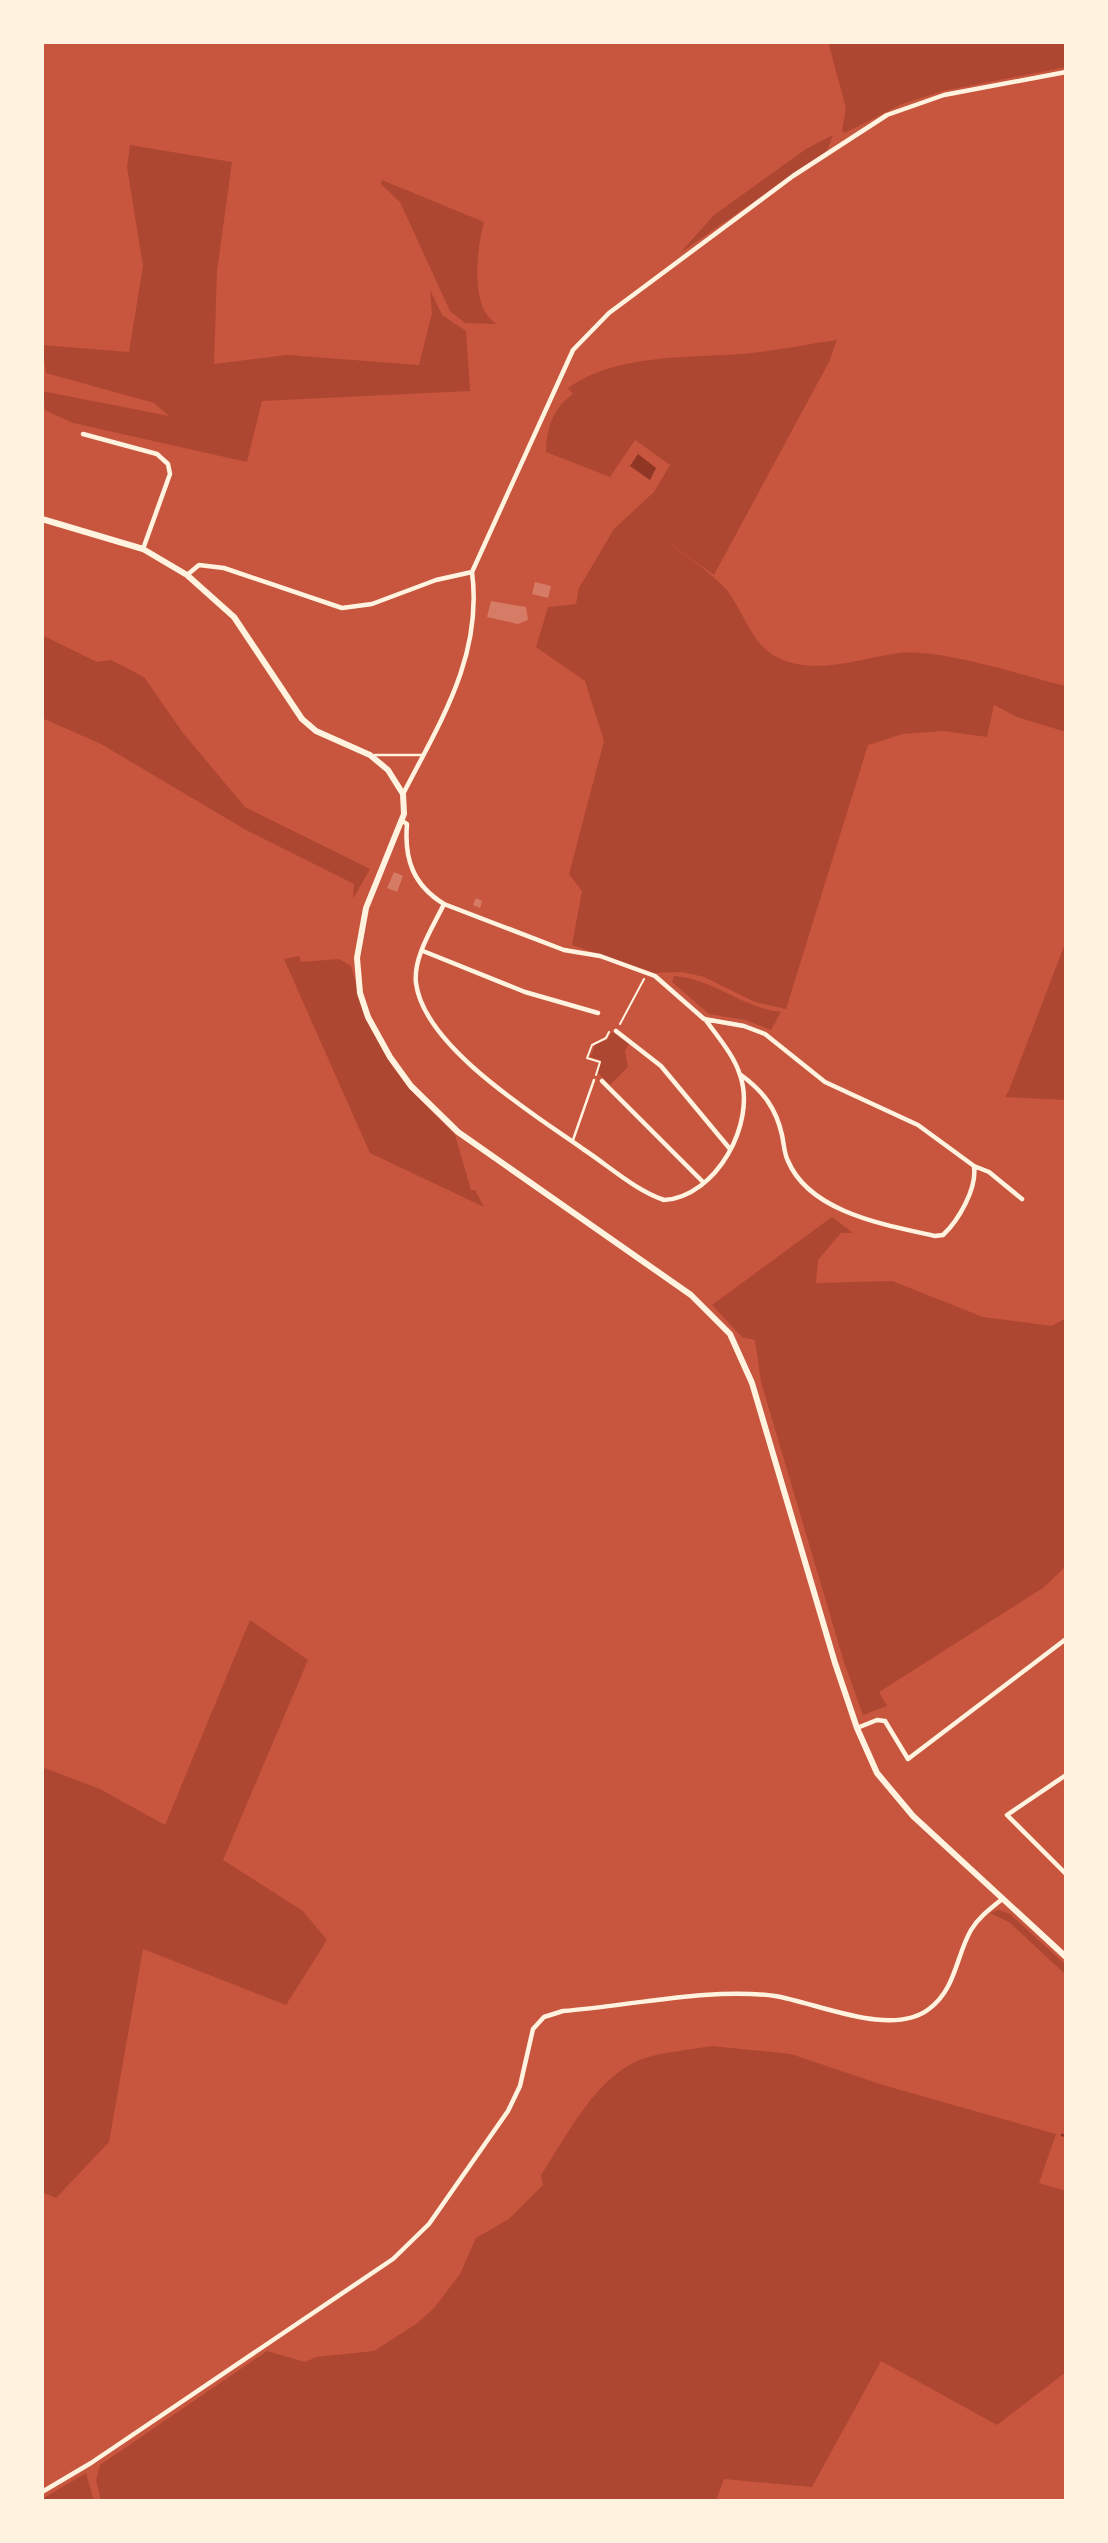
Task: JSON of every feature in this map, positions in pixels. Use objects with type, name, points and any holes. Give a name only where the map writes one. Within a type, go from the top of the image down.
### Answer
[{"type":"street","points":[[403,794],[440,727],[461,679],[473,635],[476,598],[472,572],[573,350],[610,313],[793,176],[887,115],[944,95],[1066,72]]},
{"type":"street","points":[[83,434],[157,454],[169,464],[170,474],[143,549]]},
{"type":"street","points":[[42,519],[143,549],[187,575],[234,617],[302,719],[333,741],[370,755],[388,769],[403,794],[405,808],[373,889],[360,931],[360,993],[368,1017],[411,1086],[458,1132],[691,1295],[730,1334],[752,1383],[857,1728],[877,1773],[893,1795],[1001,1900],[1066,1957]]},
{"type":"street","points":[[187,575],[194,566],[215,566],[342,608],[372,604],[436,580],[472,572]]},
{"type":"street","points":[[401,820],[407,824],[409,865],[426,893],[444,904],[564,950],[600,956],[648,972],[669,985],[705,1019],[740,1075],[761,1090],[775,1112],[791,1168],[814,1191],[841,1211],[935,1236],[943,1234],[972,1188],[976,1177],[974,1166]]},
{"type":"street","points":[[444,904],[416,967],[418,992],[450,1044],[514,1102],[629,1181],[664,1200],[693,1193],[704,1183],[730,1149],[742,1120],[744,1102],[740,1075]]},
{"type":"street","points":[[423,951],[525,992],[598,1013]]},
{"type":"street","points":[[705,1019],[744,1026],[765,1034],[825,1082],[918,1125],[974,1166],[989,1172],[1023,1199]]},
{"type":"street","points":[[616,1031],[661,1066],[730,1149]]},
{"type":"street","points":[[602,1080],[704,1183]]},
{"type":"street","points":[[857,1728],[877,1720],[885,1721],[908,1759],[1066,1639]]},
{"type":"street","points":[[1066,1775],[1007,1815],[1066,1874]]},
{"type":"street","points":[[42,2492],[122,2443],[393,2259],[429,2224],[508,2111],[520,2086],[529,2036],[544,2017],[563,2011],[750,1994],[793,2000],[876,2019],[909,2018],[928,2010],[939,1999],[957,1968],[973,1927],[1001,1900]]},
{"type":"lane","points":[[370,755],[424,755]]},
{"type":"lane","points":[[573,1141],[594,1080]]},
{"type":"path","points":[[621,1021],[643,981]]},
{"type":"path","points":[[594,1080],[600,1062],[587,1058],[592,1045],[606,1038],[611,1030],[616,1031]]},
{"type":"shaded area","points":[[828,42],[1066,42],[1066,67],[943,91],[902,104],[845,133],[842,131],[846,108]]},
{"type":"shaded area","points":[[833,135],[827,151],[680,253],[714,215],[806,149]]},
{"type":"shaded area","points":[[130,145],[232,162],[217,271],[214,364],[287,355],[419,365],[432,313],[430,290],[442,315],[466,331],[470,391],[262,401],[247,462],[73,423],[45,410],[42,391],[169,416],[154,403],[46,373],[42,345],[129,352],[143,266],[127,167]]},
{"type":"shaded area","points":[[382,180],[484,222],[477,277],[482,305],[488,316],[497,324],[465,323],[450,311],[400,202],[381,184]]},
{"type":"shaded area","points":[[837,340],[829,362],[714,575],[656,534],[724,587],[751,632],[773,655],[788,662],[819,666],[899,653],[938,655],[1066,686],[1066,732],[1017,717],[994,705],[987,737],[944,731],[903,734],[868,745],[786,1009],[755,1002],[704,977],[682,972],[655,973],[572,945],[582,891],[569,874],[604,741],[585,681],[536,647],[548,607],[576,604],[579,588],[614,529],[654,492],[670,465],[635,440],[610,477],[546,452],[550,426],[556,412],[573,394],[568,388],[588,376],[609,368],[656,359],[751,353]]},
{"type":"shaded area","points":[[638,454],[656,468],[650,480],[630,466]]},
{"type":"shaded area","points":[[42,635],[97,662],[111,660],[144,677],[183,733],[245,807],[370,869],[353,899],[354,884],[246,830],[101,744],[42,718]]},
{"type":"shaded area","points":[[1066,941],[1066,1100],[1005,1097],[1009,1090]]},
{"type":"shaded area","points":[[299,956],[301,962],[339,959],[351,966],[366,1019],[389,1061],[409,1088],[455,1135],[471,1190],[475,1190],[484,1207],[370,1153],[284,959]]},
{"type":"shaded area","points":[[674,976],[702,982],[753,1005],[781,1012],[771,1030],[745,1020],[709,1014],[672,982]]},
{"type":"shaded area","points":[[612,1032],[630,1042],[625,1051],[628,1067],[610,1085],[598,1073],[601,1060],[590,1057],[596,1044],[607,1040]]},
{"type":"shaded area","points":[[832,1217],[853,1233],[841,1233],[818,1260],[816,1283],[892,1281],[983,1317],[1052,1326],[1066,1318],[1066,1566],[1043,1588],[879,1692],[887,1706],[863,1715],[844,1662],[761,1382],[755,1340],[742,1337],[712,1305]]},
{"type":"shaded area","points":[[250,1620],[308,1660],[223,1860],[303,1911],[327,1940],[286,2005],[143,1949],[109,2142],[56,2198],[42,2192],[42,1767],[100,1789],[165,1825]]},
{"type":"shaded area","points":[[999,1910],[1010,1914],[1066,1965],[1066,1975],[1009,1922],[990,1913]]},
{"type":"shaded area","points":[[711,2046],[791,2054],[883,2085],[1056,2134],[1039,2183],[1066,2191],[1066,2372],[997,2425],[881,2361],[812,2487],[724,2479],[716,2501],[101,2501],[96,2480],[100,2465],[267,2351],[305,2362],[316,2357],[374,2351],[416,2324],[434,2308],[460,2274],[476,2238],[509,2219],[543,2185],[541,2175],[561,2143],[596,2093],[610,2079],[642,2059]]},
{"type":"shaded area","points":[[86,2473],[94,2501],[42,2501],[42,2499]]},
{"type":"building","points":[[535,582],[551,586],[548,598],[532,594]]},
{"type":"building","points":[[491,601],[526,607],[528,620],[518,624],[487,617]]},
{"type":"building","points":[[394,872],[403,876],[397,892],[387,888]]},
{"type":"building","points":[[476,898],[482,901],[480,908],[473,905]]},
{"type":"waterway","points":[[1062,2135],[1066,2136]]}]
